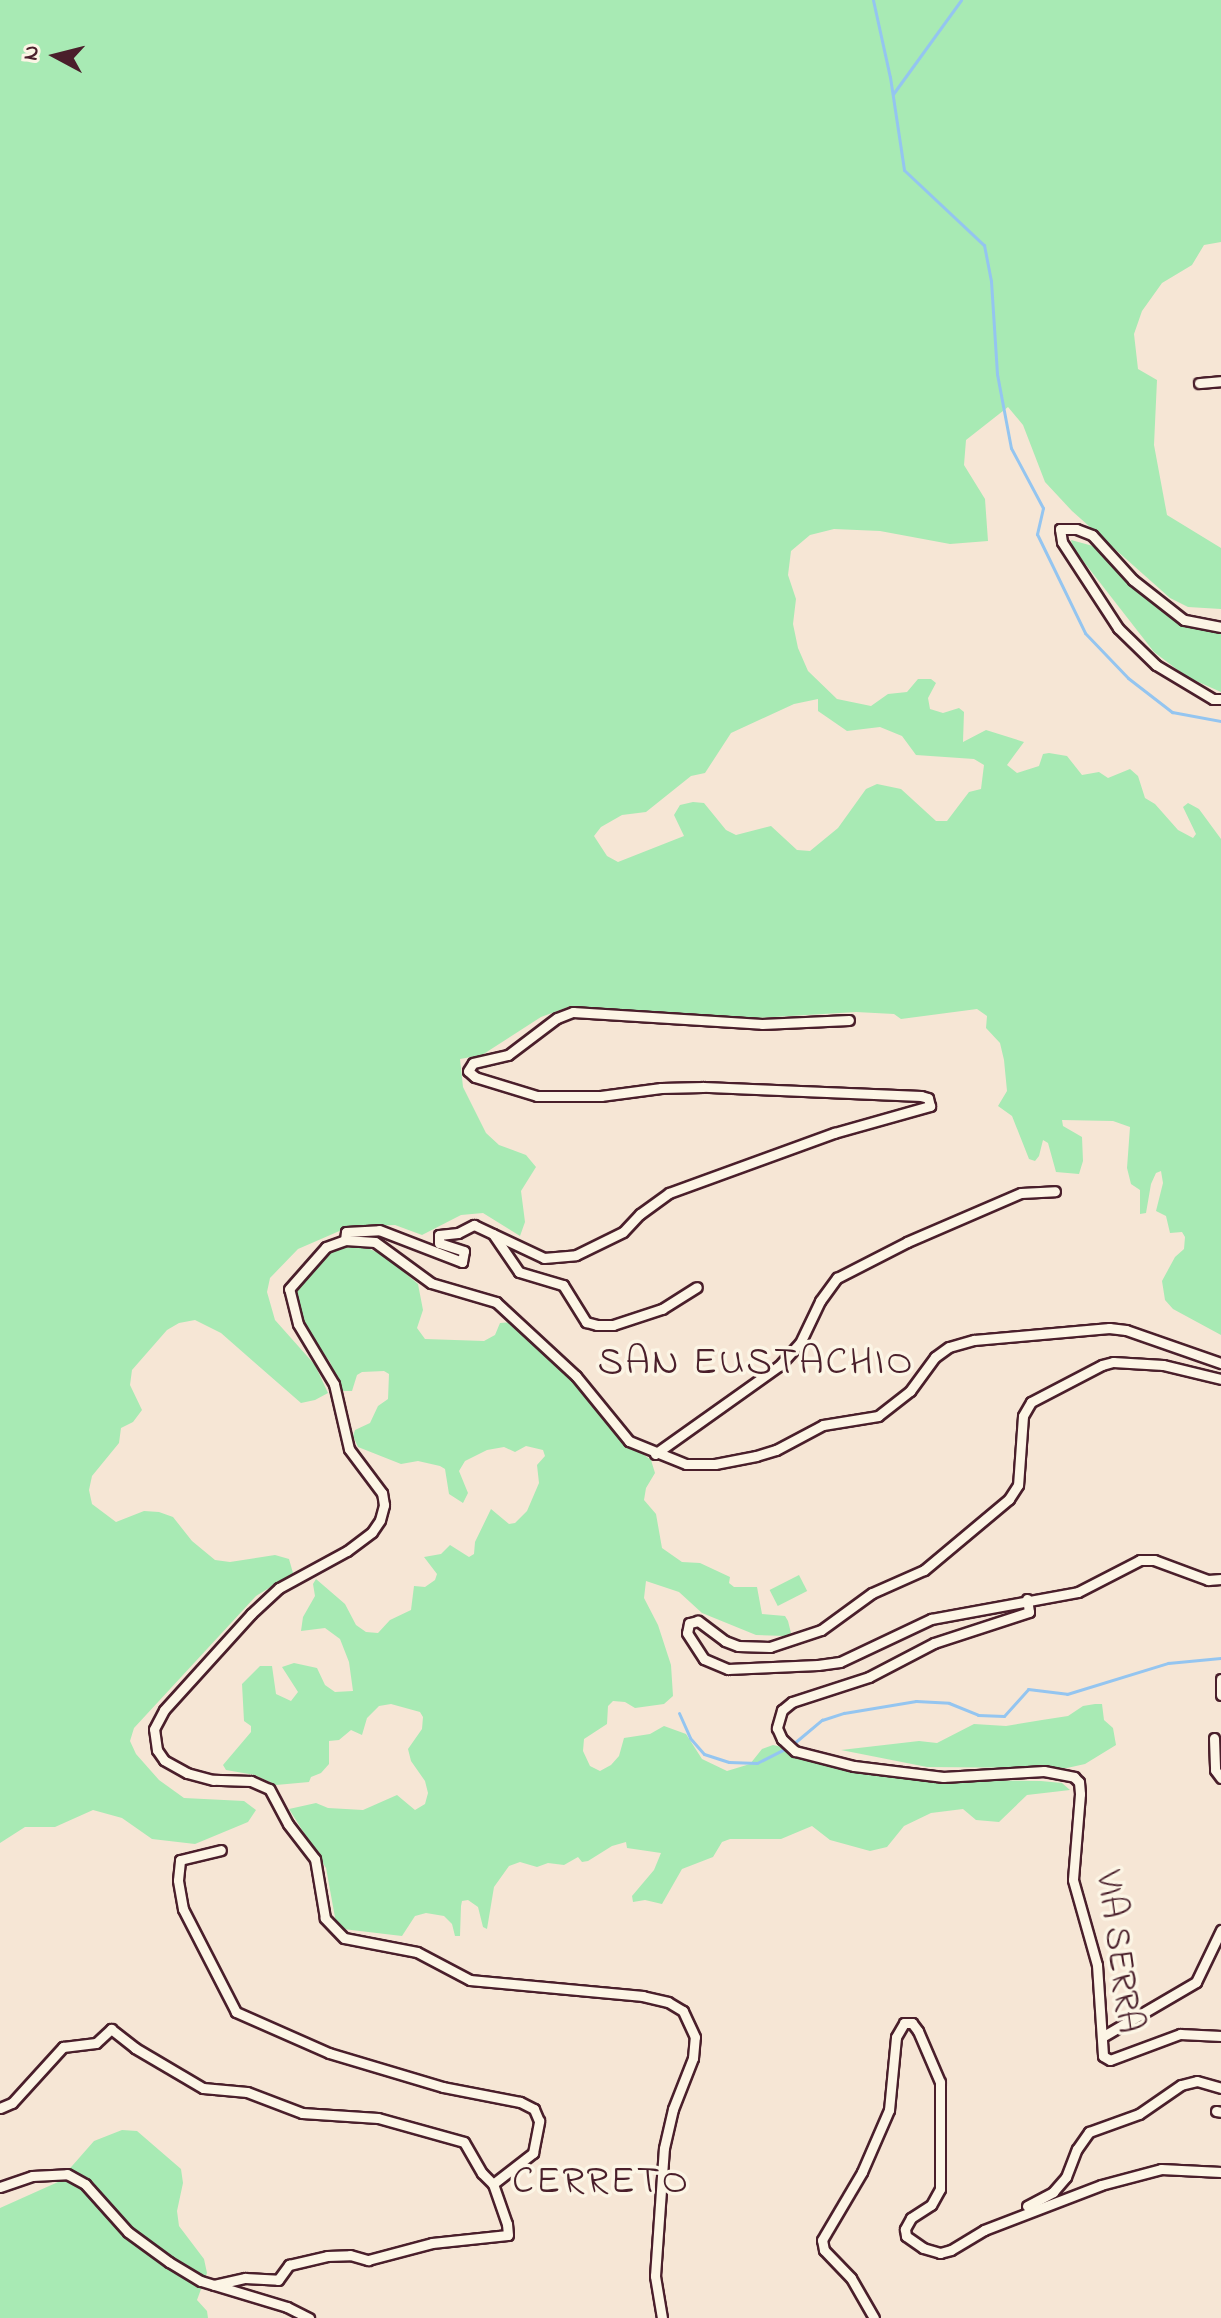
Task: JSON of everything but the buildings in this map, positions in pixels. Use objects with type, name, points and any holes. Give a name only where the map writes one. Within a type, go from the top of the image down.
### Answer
[{"type":"street","points":[[1199,383],[1221,381]]},
{"type":"street","points":[[1221,627],[1184,620],[1133,580],[1092,535],[1076,529],[1060,529],[1062,542],[1118,628],[1156,665],[1213,699],[1221,699]]},
{"type":"street","points":[[345,1240],[346,1232],[379,1230],[462,1262],[464,1251],[439,1243],[439,1235],[458,1233],[474,1225],[544,1258],[576,1255],[623,1232],[640,1214],[669,1193],[834,1133],[930,1106],[931,1102],[921,1096],[703,1087],[661,1088],[601,1096],[537,1096],[475,1077],[468,1071],[473,1063],[508,1055],[557,1018],[573,1012],[762,1024],[849,1020]]},
{"type":"street","points":[[655,1454],[779,1366],[800,1343],[820,1301],[837,1278],[907,1242],[1021,1193],[1055,1191]]},
{"type":"street","points":[[491,1232],[519,1272],[563,1285],[586,1322],[597,1325],[613,1325],[662,1309],[697,1287]]},
{"type":"street","points":[[662,2318],[655,2276],[664,2148],[673,2109],[693,2058],[695,2037],[683,2011],[668,2002],[643,1996],[470,1980],[417,1952],[344,1938],[325,1918],[315,1859],[288,1824],[269,1789],[251,1781],[213,1780],[187,1773],[164,1760],[157,1750],[154,1729],[164,1710],[251,1614],[279,1588],[347,1551],[380,1520],[384,1505],[382,1493],[354,1459],[334,1384],[298,1324],[289,1289],[326,1247],[345,1240],[375,1242],[431,1283],[496,1302],[576,1376],[629,1441],[686,1464],[715,1464],[776,1450],[823,1425],[878,1416],[910,1391],[935,1357],[949,1347],[974,1340],[1109,1328],[1126,1330],[1221,1363]]},
{"type":"street","points":[[1221,1379],[1163,1365],[1113,1362],[1102,1365],[1031,1402],[1023,1416],[1018,1485],[1009,1499],[924,1570],[872,1593],[821,1630],[770,1647],[738,1646],[725,1641],[698,1621],[689,1623],[687,1633],[704,1659],[728,1669],[818,1665],[840,1662],[931,1619],[1078,1592],[1140,1560],[1154,1560],[1208,1580],[1221,1579]]},
{"type":"street","name":"VIA SERRA","points":[[1027,1599],[1029,1612],[934,1643],[869,1677],[792,1702],[778,1717],[777,1728],[782,1739],[795,1751],[854,1766],[943,1777],[1044,1771],[1074,1777],[1080,1794],[1073,1880],[1097,1965],[1103,2056],[1110,2060],[1165,2037],[1196,2034],[1221,2036]]},
{"type":"street","points":[[1221,1679],[1221,1695]]},
{"type":"street","points":[[1214,1738],[1215,1770],[1221,1778]]},
{"type":"street","points":[[221,1850],[180,1860],[178,1880],[183,1909],[236,2012],[329,2053],[443,2087],[520,2102],[534,2109],[539,2121],[533,2153],[493,2184]]},
{"type":"street","points":[[1102,2037],[1196,1982],[1221,1930]]},
{"type":"street","points":[[874,2318],[851,2278],[824,2250],[822,2240],[862,2172],[889,2110],[896,2037],[904,2023],[912,2023],[918,2031],[940,2082],[941,2165],[936,2199],[911,2218],[906,2236],[923,2248],[940,2253],[984,2230],[1101,2185],[1161,2169],[1221,2172]]},
{"type":"street","points":[[0,2108],[12,2103],[63,2047],[96,2043],[111,2029],[135,2048],[203,2088],[247,2092],[302,2113],[378,2118],[464,2142],[482,2173],[493,2184],[507,2224],[508,2235],[432,2243],[368,2260],[350,2255],[327,2256],[289,2265],[278,2280],[245,2278],[214,2285]]},
{"type":"street","points":[[984,2230],[987,2223],[1053,2192],[1066,2177],[1077,2149],[1089,2132],[1139,2114],[1181,2085],[1197,2081],[1221,2088]]},
{"type":"street","points":[[0,2187],[32,2176],[67,2174],[85,2184],[128,2232],[169,2262],[214,2285],[309,2318]]},
{"type":"green space","points":[[0,0],[1221,0],[1221,242],[1204,245],[1192,265],[1162,283],[1142,311],[1134,334],[1138,369],[1157,380],[1154,445],[1167,515],[1221,548],[1221,609],[1188,607],[1170,598],[1072,511],[1045,482],[1023,425],[1008,407],[966,440],[964,465],[985,499],[988,541],[950,544],[880,531],[834,529],[810,535],[791,551],[788,575],[796,599],[793,624],[798,648],[808,671],[837,699],[871,706],[888,694],[907,692],[918,679],[931,679],[936,683],[928,698],[930,709],[943,713],[959,708],[964,712],[963,742],[986,730],[1024,742],[1007,765],[1017,773],[1039,766],[1043,754],[1049,753],[1067,756],[1082,775],[1099,772],[1108,778],[1130,769],[1138,776],[1145,798],[1155,804],[1178,830],[1193,838],[1196,834],[1183,807],[1188,803],[1199,809],[1221,839],[1221,1335],[1173,1309],[1165,1300],[1162,1281],[1175,1257],[1184,1249],[1185,1237],[1182,1232],[1170,1233],[1166,1216],[1156,1211],[1163,1183],[1161,1171],[1156,1173],[1151,1184],[1146,1213],[1140,1214],[1140,1190],[1131,1184],[1127,1168],[1130,1127],[1113,1121],[1062,1120],[1063,1126],[1082,1137],[1083,1161],[1079,1174],[1056,1172],[1048,1143],[1043,1140],[1039,1156],[1035,1161],[1029,1159],[1012,1116],[998,1106],[1007,1091],[1004,1060],[1000,1043],[986,1028],[987,1016],[977,1009],[901,1019],[894,1014],[856,1012],[757,1018],[571,1006],[541,1017],[482,1055],[460,1059],[463,1087],[486,1133],[499,1145],[526,1155],[536,1167],[521,1191],[525,1222],[520,1236],[483,1213],[461,1215],[422,1235],[395,1225],[351,1226],[298,1249],[270,1278],[267,1292],[275,1320],[315,1365],[328,1393],[301,1403],[221,1333],[195,1320],[179,1323],[167,1330],[132,1370],[130,1385],[142,1410],[133,1422],[121,1428],[119,1443],[92,1476],[89,1490],[92,1504],[116,1522],[144,1511],[159,1512],[173,1517],[192,1541],[215,1560],[230,1562],[275,1555],[289,1559],[293,1573],[256,1596],[134,1728],[130,1741],[136,1754],[159,1780],[184,1798],[244,1801],[256,1810],[248,1822],[195,1844],[152,1839],[122,1818],[93,1810],[55,1827],[25,1827],[0,1843]],"holes":[[[818,699],[818,711],[847,731],[880,727],[902,736],[916,755],[974,759],[984,765],[981,789],[969,792],[947,821],[936,821],[901,789],[877,784],[866,789],[838,828],[810,851],[797,850],[771,826],[736,835],[726,830],[704,803],[693,802],[680,805],[674,815],[684,836],[618,862],[607,856],[594,836],[601,827],[622,815],[646,812],[691,776],[705,773],[731,733],[794,704]]]},
{"type":"green space","points":[[1071,540],[1093,546],[1120,575],[1169,617],[1195,627],[1221,626],[1221,692],[1187,677],[1154,652],[1073,548]]},
{"type":"green space","points":[[335,1249],[370,1249],[386,1257],[418,1284],[423,1310],[417,1328],[425,1339],[484,1341],[495,1335],[500,1323],[512,1322],[578,1384],[613,1432],[651,1460],[655,1473],[646,1488],[644,1500],[656,1514],[662,1548],[682,1562],[700,1563],[730,1577],[729,1583],[734,1587],[757,1587],[762,1614],[785,1616],[788,1621],[791,1633],[786,1636],[756,1635],[702,1613],[679,1592],[646,1581],[644,1598],[658,1625],[671,1665],[673,1696],[664,1704],[635,1708],[625,1702],[613,1701],[608,1706],[607,1724],[584,1739],[583,1751],[590,1766],[600,1771],[619,1756],[624,1738],[650,1734],[664,1726],[686,1734],[702,1759],[727,1771],[750,1764],[762,1749],[773,1745],[936,1780],[1041,1781],[1062,1783],[1070,1790],[1027,1795],[999,1822],[976,1820],[963,1809],[931,1813],[904,1826],[887,1847],[870,1851],[830,1840],[812,1826],[781,1839],[730,1839],[722,1842],[713,1857],[682,1869],[662,1904],[645,1900],[633,1902],[632,1896],[654,1870],[661,1853],[627,1848],[626,1842],[612,1846],[588,1861],[582,1862],[578,1857],[564,1865],[548,1863],[537,1867],[520,1862],[509,1866],[494,1887],[487,1929],[483,1927],[478,1907],[468,1900],[462,1901],[460,1936],[455,1936],[452,1924],[444,1916],[426,1913],[415,1916],[402,1936],[343,1929],[336,1923],[326,1868],[289,1809],[316,1803],[328,1808],[363,1810],[397,1795],[415,1810],[425,1804],[428,1793],[425,1781],[411,1761],[408,1749],[422,1729],[423,1717],[420,1712],[391,1704],[379,1706],[367,1718],[362,1735],[351,1730],[339,1740],[329,1741],[329,1764],[321,1773],[311,1777],[309,1782],[276,1785],[255,1775],[226,1770],[223,1765],[251,1732],[251,1726],[244,1721],[242,1684],[260,1666],[272,1666],[276,1694],[291,1701],[298,1692],[282,1667],[294,1663],[317,1668],[325,1685],[335,1692],[353,1691],[349,1662],[340,1639],[325,1628],[301,1631],[303,1617],[315,1596],[313,1584],[316,1579],[345,1604],[356,1625],[366,1632],[378,1633],[390,1620],[411,1610],[414,1586],[425,1587],[435,1580],[437,1574],[424,1557],[441,1554],[450,1545],[469,1557],[474,1554],[475,1542],[491,1509],[509,1524],[515,1523],[527,1511],[539,1483],[537,1465],[545,1456],[543,1450],[526,1446],[515,1452],[504,1447],[487,1450],[465,1461],[459,1471],[468,1493],[463,1503],[449,1494],[445,1469],[440,1466],[418,1461],[401,1464],[358,1447],[353,1436],[355,1430],[370,1423],[378,1406],[388,1399],[389,1374],[384,1371],[362,1372],[357,1375],[352,1391],[342,1391],[330,1362],[309,1334],[295,1296],[295,1290],[322,1257]]},
{"type":"green space","points":[[799,1575],[807,1591],[778,1606],[770,1590]]},
{"type":"green space","points":[[1102,1704],[1104,1720],[1113,1728],[1116,1745],[1085,1764],[1067,1768],[927,1767],[841,1750],[919,1741],[937,1743],[974,1724],[1006,1726],[1068,1716],[1083,1706]]},
{"type":"green space","points":[[122,2130],[137,2131],[181,2169],[183,2183],[177,2211],[179,2226],[204,2259],[207,2273],[197,2300],[207,2311],[208,2318],[0,2318],[0,2208],[58,2182],[94,2141]]},
{"type":"waterway","points":[[873,0],[890,77],[904,170],[984,245],[991,281],[997,374],[1011,448],[1043,508],[1037,534],[1085,633],[1128,678],[1172,712],[1221,721]]},
{"type":"waterway","points":[[893,94],[961,0]]},
{"type":"waterway","points":[[793,1744],[822,1720],[844,1713],[916,1701],[949,1703],[978,1715],[1004,1716],[1028,1689],[1067,1694],[1168,1663],[1221,1658]]},
{"type":"waterway","points":[[679,1713],[690,1738],[704,1754],[729,1762],[757,1763],[787,1748]]},
{"type":"district","name":"SAN EUSTACHIO","points":[[756,1364]]},
{"type":"district","name":"CERRETO","points":[[601,2183]]}]
